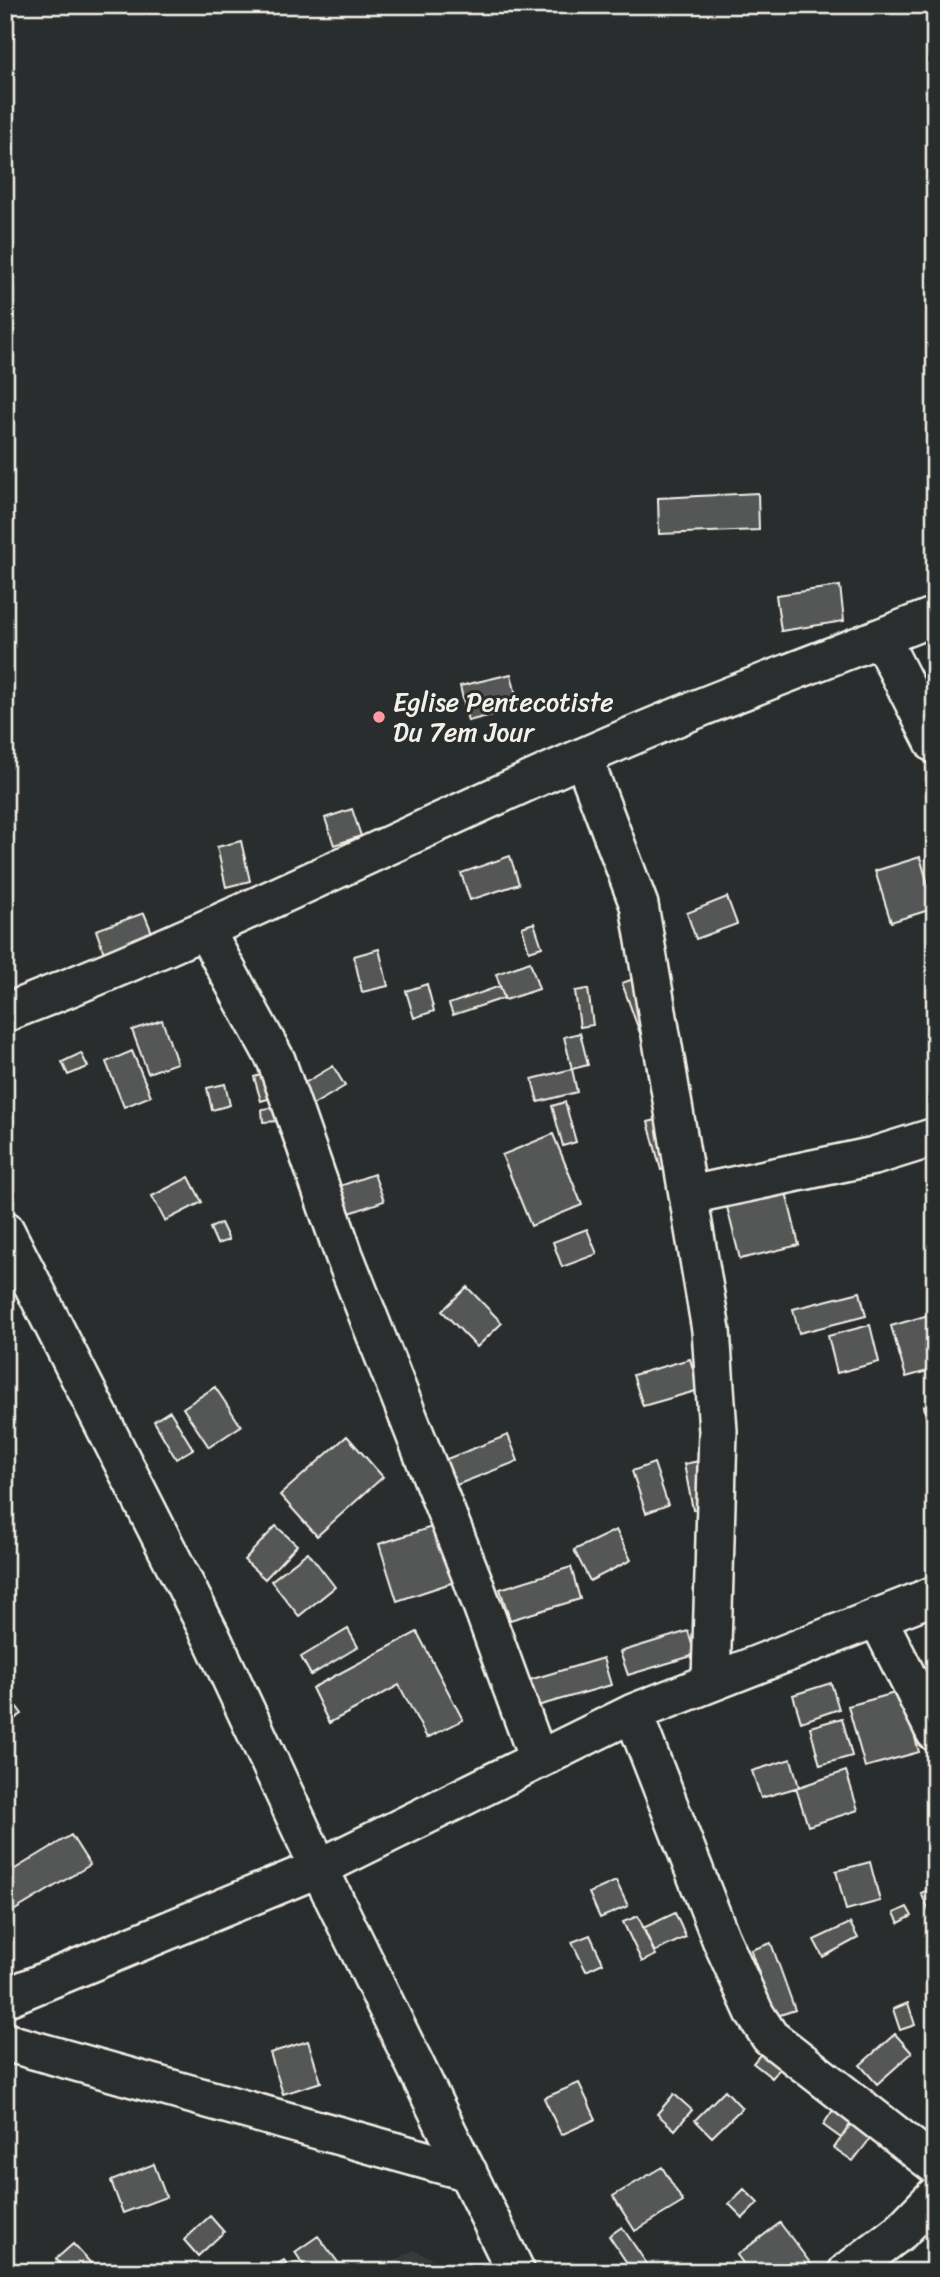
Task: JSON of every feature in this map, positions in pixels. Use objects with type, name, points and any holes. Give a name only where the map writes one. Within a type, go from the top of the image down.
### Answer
[{"type":"street","points":[[5,1013],[97,978],[583,757],[935,616]]},
{"type":"street","points":[[881,638],[935,744]]},
{"type":"street","points":[[583,757],[639,905],[711,1330],[718,1431],[711,1682]]},
{"type":"street","points":[[205,930],[276,1060],[344,1255],[472,1578],[538,1759]]},
{"type":"street","points":[[690,1195],[874,1156],[935,1137]]},
{"type":"street","points":[[5,1230],[212,1638],[319,1868],[516,2272]]},
{"type":"street","points":[[5,1998],[319,1868],[633,1713],[935,1595]]},
{"type":"street","points":[[877,1617],[935,1732]]},
{"type":"street","points":[[633,1713],[721,1939],[755,2014],[770,2037],[935,2165]]},
{"type":"street","points":[[5,2042],[468,2172]]},
{"type":"street","points":[[847,2272],[901,2231],[935,2196]]},
{"type":"shaded area","points":[[413,2250],[450,2266],[453,2272],[377,2272]]},
{"type":"building","points":[[758,493],[759,530],[659,534],[658,498]]},
{"type":"building","points":[[840,586],[844,621],[781,631],[776,595]]},
{"type":"building","points":[[511,674],[519,708],[468,721],[460,686]]},
{"type":"building","points":[[352,809],[361,836],[334,845],[325,818]]},
{"type":"building","points":[[241,841],[250,881],[226,887],[217,847]]},
{"type":"building","points":[[510,856],[519,884],[470,900],[461,873]]},
{"type":"building","points":[[920,857],[935,908],[891,922],[875,871]]},
{"type":"building","points":[[727,897],[737,924],[696,939],[687,913]]},
{"type":"building","points":[[144,913],[153,935],[104,953],[96,930]]},
{"type":"building","points":[[534,923],[542,947],[529,951],[522,927]]},
{"type":"building","points":[[379,949],[388,986],[362,992],[354,956]]},
{"type":"building","points":[[530,962],[539,989],[505,1000],[496,974]]},
{"type":"building","points":[[636,978],[656,1030],[641,1036],[622,983]]},
{"type":"building","points":[[427,984],[434,1011],[414,1018],[406,991]]},
{"type":"building","points":[[500,986],[504,998],[453,1015],[449,1004]]},
{"type":"building","points":[[588,989],[593,1025],[580,1027],[575,991]]},
{"type":"building","points":[[162,1020],[177,1063],[148,1073],[132,1030]]},
{"type":"building","points":[[580,1033],[588,1065],[572,1069],[564,1037]]},
{"type":"building","points":[[132,1051],[151,1096],[124,1107],[106,1062]]},
{"type":"building","points":[[81,1053],[88,1067],[68,1075],[62,1062]]},
{"type":"building","points":[[333,1066],[345,1086],[309,1107],[298,1087]]},
{"type":"building","points":[[572,1069],[577,1092],[538,1102],[532,1079]]},
{"type":"building","points":[[275,1071],[281,1095],[261,1101],[254,1077]]},
{"type":"building","points":[[225,1084],[230,1105],[212,1110],[207,1088]]},
{"type":"building","points":[[565,1102],[576,1142],[563,1146],[552,1106]]},
{"type":"building","points":[[278,1107],[279,1121],[263,1122],[262,1109]]},
{"type":"building","points":[[664,1118],[677,1166],[661,1170],[648,1122]]},
{"type":"building","points":[[553,1134],[582,1205],[531,1226],[502,1155]]},
{"type":"building","points":[[374,1174],[384,1201],[347,1214],[337,1187]]},
{"type":"building","points":[[189,1177],[202,1202],[165,1221],[152,1196]]},
{"type":"building","points":[[784,1184],[799,1245],[740,1259],[725,1199]]},
{"type":"building","points":[[221,1223],[229,1240],[217,1244],[210,1228]]},
{"type":"building","points":[[587,1229],[597,1254],[562,1267],[553,1242]]},
{"type":"building","points":[[467,1287],[502,1323],[477,1347],[442,1311]]},
{"type":"building","points":[[860,1292],[866,1316],[799,1333],[793,1309]]},
{"type":"building","points":[[935,1313],[935,1369],[906,1377],[891,1326]]},
{"type":"building","points":[[870,1325],[879,1362],[837,1373],[828,1336]]},
{"type":"building","points":[[690,1359],[699,1390],[643,1406],[633,1375]]},
{"type":"building","points":[[215,1387],[241,1426],[209,1447],[183,1408]]},
{"type":"building","points":[[935,1404],[935,1458],[934,1458],[924,1406]]},
{"type":"building","points":[[170,1411],[193,1449],[176,1459],[154,1421]]},
{"type":"building","points":[[508,1435],[518,1461],[454,1486],[444,1460]]},
{"type":"building","points":[[347,1436],[383,1477],[317,1536],[280,1495]]},
{"type":"building","points":[[704,1460],[713,1507],[693,1510],[684,1464]]},
{"type":"building","points":[[654,1463],[668,1505],[646,1513],[632,1471]]},
{"type":"building","points":[[276,1526],[297,1545],[265,1579],[244,1560]]},
{"type":"building","points":[[435,1526],[454,1582],[397,1601],[379,1544]]},
{"type":"building","points":[[616,1530],[631,1560],[590,1581],[574,1550]]},
{"type":"building","points":[[308,1552],[335,1587],[299,1616],[271,1581]]},
{"type":"building","points":[[571,1567],[580,1599],[510,1620],[500,1589]]},
{"type":"building","points":[[348,1629],[358,1647],[311,1675],[301,1657]]},
{"type":"building","points":[[688,1631],[695,1655],[628,1675],[620,1652]]},
{"type":"building","points":[[417,1632],[463,1720],[427,1738],[399,1685],[329,1723],[312,1688]]},
{"type":"building","points":[[603,1658],[611,1685],[534,1707],[526,1681]]},
{"type":"building","points":[[831,1683],[839,1709],[801,1722],[793,1695]]},
{"type":"building","points":[[5,1691],[22,1714],[5,1725]]},
{"type":"building","points":[[902,1691],[919,1752],[865,1767],[848,1706]]},
{"type":"building","points":[[842,1718],[852,1756],[820,1765],[810,1727]]},
{"type":"building","points":[[791,1759],[799,1787],[761,1798],[752,1771]]},
{"type":"building","points":[[846,1771],[858,1810],[808,1826],[796,1788]]},
{"type":"building","points":[[71,1835],[90,1865],[5,1916],[5,1875]]},
{"type":"building","points":[[870,1862],[880,1901],[846,1910],[836,1871]]},
{"type":"building","points":[[616,1881],[628,1906],[600,1918],[589,1893]]},
{"type":"building","points":[[935,1887],[935,1914],[931,1915],[921,1893]]},
{"type":"building","points":[[907,1907],[912,1916],[899,1923],[894,1913]]},
{"type":"building","points":[[675,1913],[686,1937],[654,1952],[643,1928]]},
{"type":"building","points":[[638,1916],[656,1955],[642,1962],[623,1922]]},
{"type":"building","points":[[850,1923],[858,1938],[823,1957],[814,1940]]},
{"type":"building","points":[[590,1935],[603,1963],[586,1971],[572,1942]]},
{"type":"building","points":[[771,1943],[795,2010],[774,2017],[751,1950]]},
{"type":"building","points":[[908,2003],[915,2025],[900,2030],[893,2009]]},
{"type":"building","points":[[895,2034],[912,2053],[877,2084],[860,2065]]},
{"type":"building","points":[[308,2041],[321,2082],[283,2094],[270,2053]]},
{"type":"building","points":[[764,2050],[783,2065],[772,2078],[753,2063]]},
{"type":"building","points":[[579,2083],[596,2119],[561,2135],[544,2098]]},
{"type":"building","points":[[725,2090],[742,2108],[712,2137],[695,2120]]},
{"type":"building","points":[[674,2094],[692,2110],[675,2130],[657,2114]]},
{"type":"building","points":[[833,2110],[851,2123],[841,2138],[823,2125]]},
{"type":"building","points":[[856,2117],[876,2131],[853,2161],[834,2148]]},
{"type":"building","points":[[154,2164],[166,2197],[123,2213],[111,2181]]},
{"type":"building","points":[[662,2167],[683,2202],[635,2231],[613,2196]]},
{"type":"building","points":[[744,2189],[758,2203],[743,2218],[729,2204]]},
{"type":"building","points":[[210,2216],[224,2232],[198,2256],[184,2240]]},
{"type":"building","points":[[780,2223],[811,2264],[800,2272],[750,2272],[737,2255]]},
{"type":"building","points":[[622,2227],[651,2270],[648,2272],[633,2272],[609,2236]]},
{"type":"building","points":[[318,2236],[340,2265],[330,2272],[308,2272],[295,2252]]},
{"type":"building","points":[[73,2244],[99,2272],[68,2272],[56,2259]]},
{"type":"building","points":[[284,2260],[291,2272],[274,2272],[272,2267]]},
{"type":"place","name":"Eglise Pentecotiste Du 7em Jour","points":[[379,717]]}]
